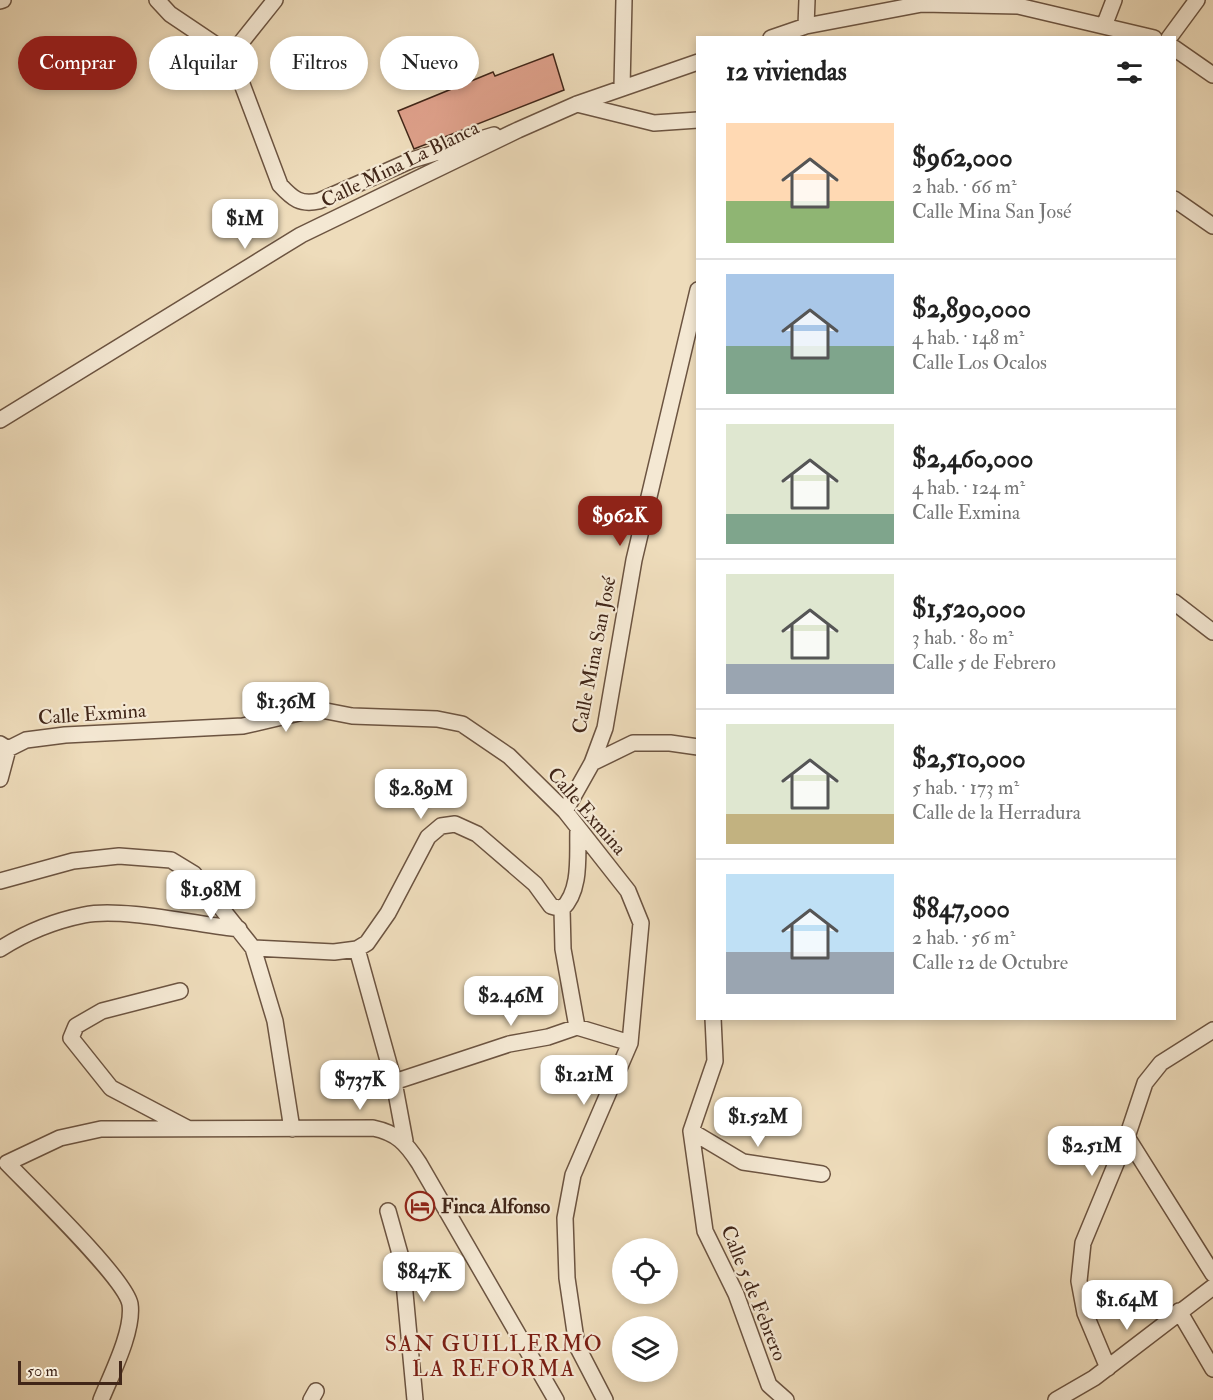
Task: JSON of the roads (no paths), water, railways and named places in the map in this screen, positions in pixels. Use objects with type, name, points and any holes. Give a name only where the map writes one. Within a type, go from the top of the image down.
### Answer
[{"type":"street","points":[[157,0],[170,14],[203,36]]},
{"type":"street","points":[[246,36],[275,0]]},
{"type":"street","points":[[622,87],[624,0]]},
{"type":"street","points":[[806,26],[807,0]]},
{"type":"street","points":[[1104,26],[1114,0]]},
{"type":"street","points":[[1170,36],[1197,0]]},
{"type":"street","points":[[777,36],[806,26],[915,2],[1048,6],[1104,26],[1147,36]]},
{"type":"street","points":[[1176,49],[1213,75]]},
{"type":"street","name":"Calle Mina La Blanca","points":[[0,420],[301,235],[518,130],[577,104],[696,63]]},
{"type":"street","points":[[244,90],[280,185],[292,199],[304,204],[319,201],[412,160],[470,141],[518,130]]},
{"type":"street","points":[[577,104],[654,123],[696,120]]},
{"type":"street","points":[[1176,200],[1213,226]]},
{"type":"street","name":"Calle Mina San José","points":[[565,811],[592,763],[605,728],[634,560],[696,298]]},
{"type":"street","points":[[1176,604],[1213,632]]},
{"type":"street","name":"Calle Exmina","points":[[4,746],[26,740],[65,735],[243,726],[316,709],[352,716],[437,719],[462,724],[482,741],[509,756],[565,811],[628,891],[641,923],[630,1043],[573,1175],[565,1218],[567,1278],[577,1346],[605,1400]]},
{"type":"street","points":[[592,763],[633,743],[670,743],[696,747]]},
{"type":"street","points":[[0,779],[4,746]]},
{"type":"street","points":[[254,948],[334,952],[357,949],[367,943],[388,913],[428,837],[441,826],[455,824],[477,834],[535,884],[551,906],[562,909]]},
{"type":"street","points":[[562,909],[570,902],[575,886],[578,829]]},
{"type":"street","points":[[0,881],[73,861],[119,856],[171,860],[194,874],[254,948],[275,1021],[292,1128]]},
{"type":"street","points":[[562,909],[563,949],[577,1027]]},
{"type":"street","points":[[0,950],[25,933],[86,914],[131,915],[239,929]]},
{"type":"street","points":[[357,949],[394,1082],[405,1141],[554,1399]]},
{"type":"street","points":[[180,991],[102,1011],[76,1026],[71,1038],[111,1088],[190,1129]]},
{"type":"street","name":"Calle 5 de Febrero","points":[[713,1020],[716,1062],[691,1131],[705,1231],[736,1294],[769,1385],[786,1400]]},
{"type":"street","points":[[394,1082],[509,1044],[548,1037],[577,1027],[630,1043]]},
{"type":"street","points":[[1108,1368],[1085,1312],[1079,1281],[1083,1243],[1127,1137],[1145,1083],[1161,1063],[1211,1034]]},
{"type":"street","points":[[101,1400],[127,1332],[130,1304],[116,1278],[4,1168],[60,1138],[101,1129],[373,1128],[390,1131],[405,1141]]},
{"type":"street","points":[[691,1131],[743,1162],[822,1174]]},
{"type":"street","points":[[1127,1137],[1213,1274]]},
{"type":"street","points":[[388,1211],[402,1261],[415,1400]]},
{"type":"street","points":[[1056,1400],[1108,1368],[1213,1287]]},
{"type":"street","points":[[1179,1311],[1213,1370]]},
{"type":"place","name":"Finca Alfonso","points":[[420,1206]]},
{"type":"district","name":"SAN GUILLERMO LA REFORMA","points":[[494,1356]]}]
